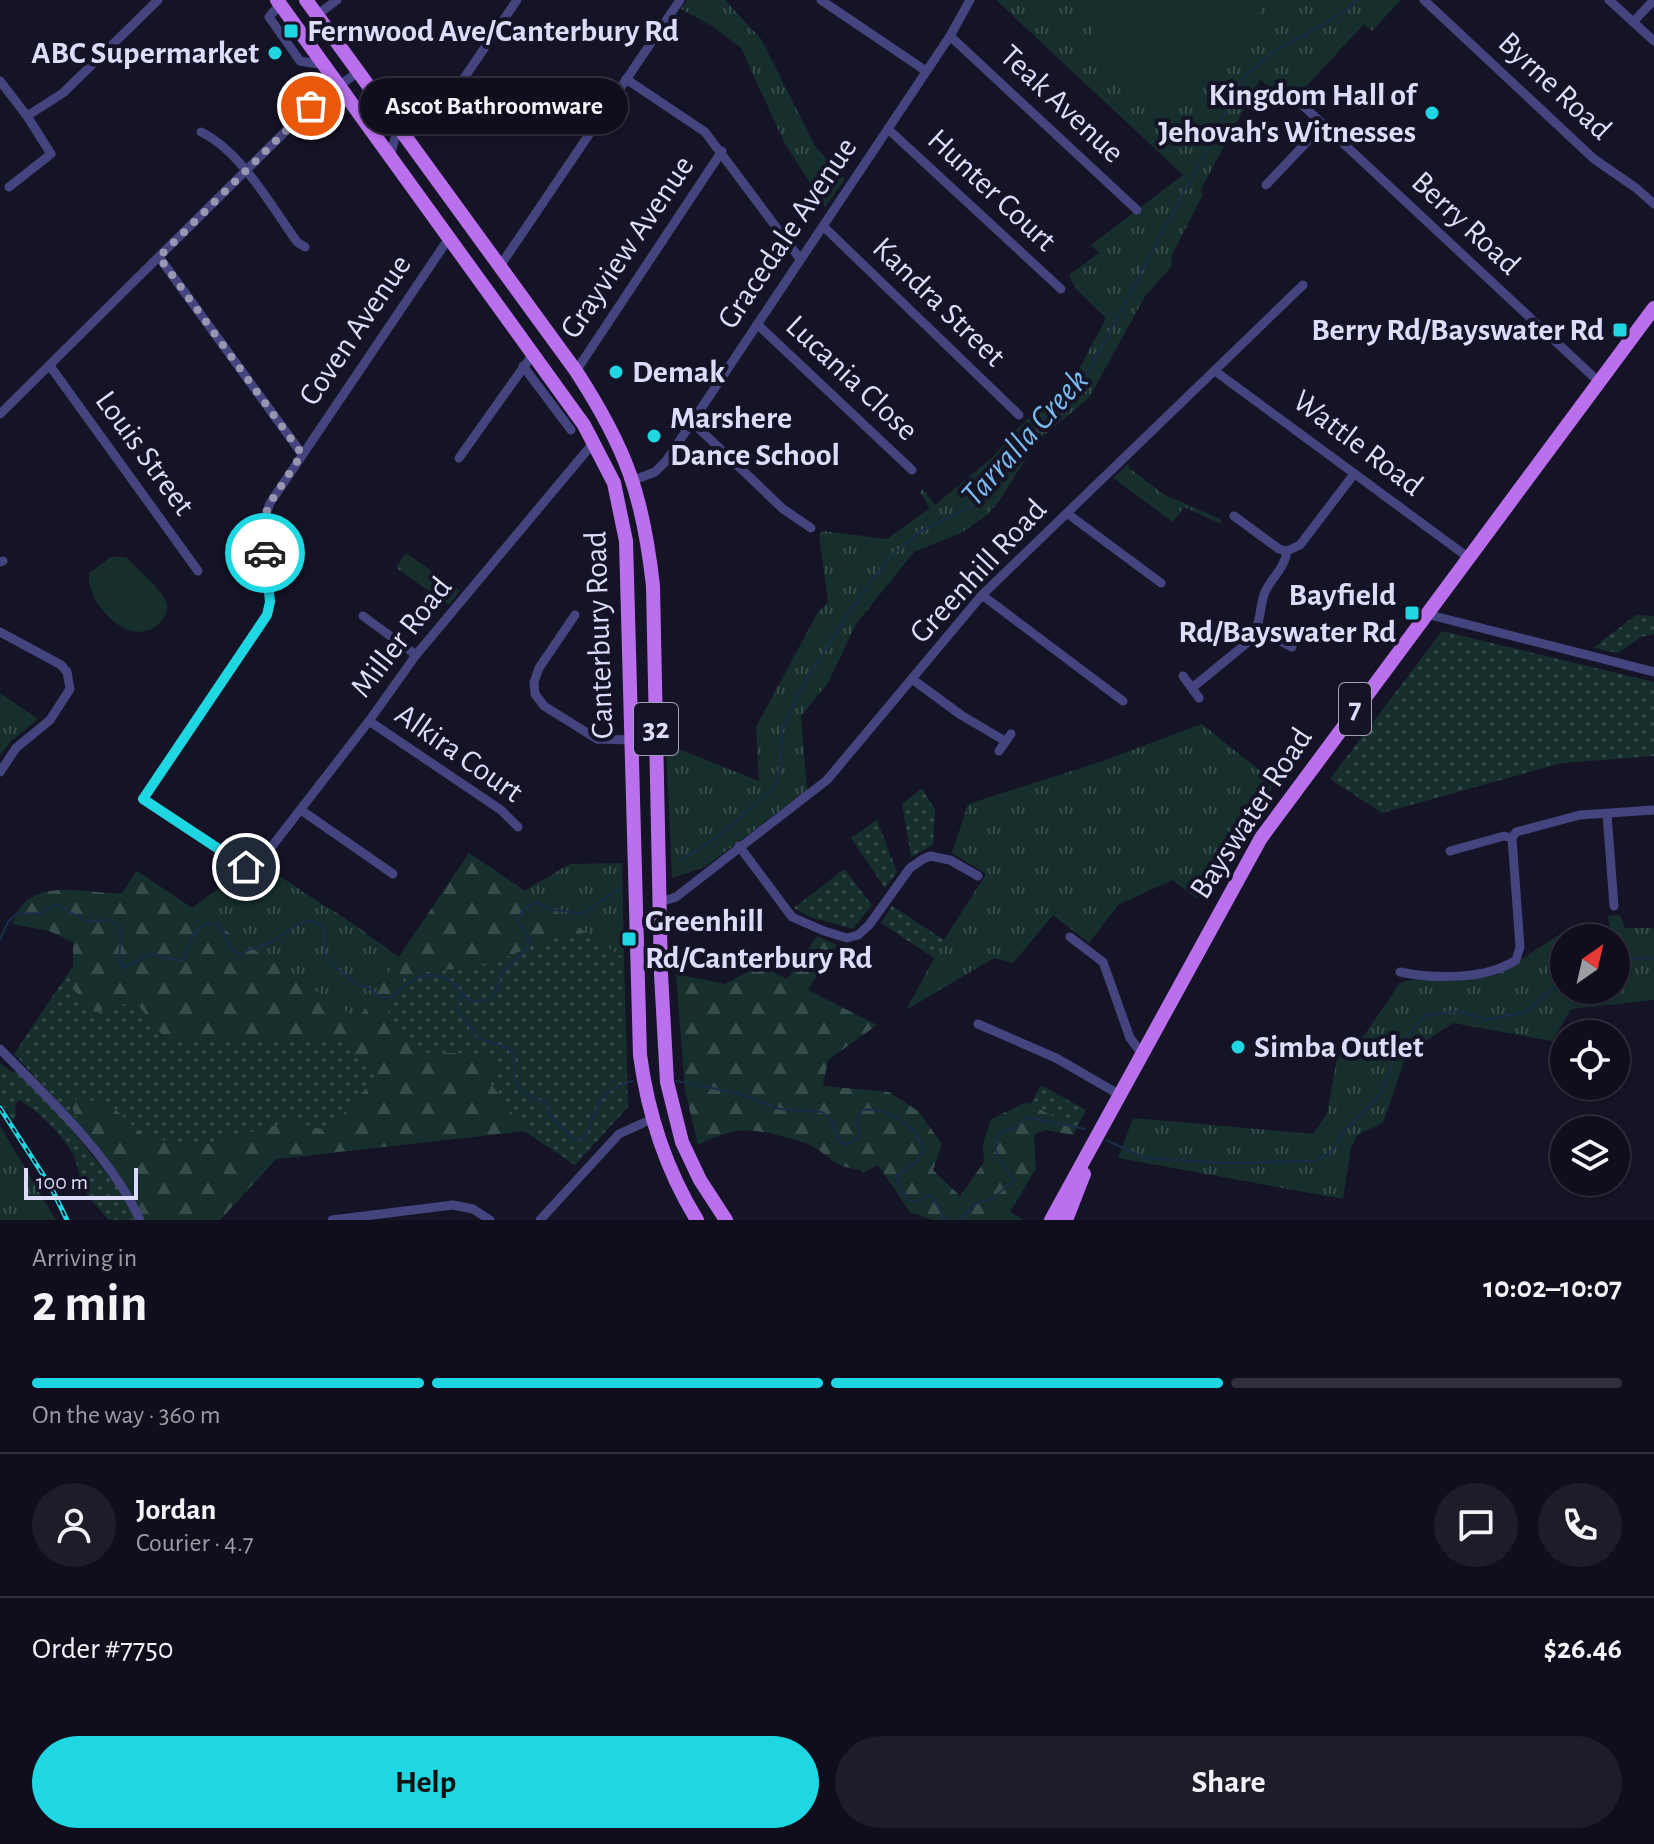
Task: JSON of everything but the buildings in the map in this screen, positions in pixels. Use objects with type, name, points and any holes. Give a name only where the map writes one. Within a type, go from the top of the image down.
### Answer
[{"type":"main road","name":"Canterbury Road","points":[[306,0],[398,134],[576,371],[609,424],[634,480],[647,532],[653,586],[664,1057],[670,1101],[692,1164],[726,1220]]},
{"type":"main road","name":"Canterbury Road","points":[[278,2],[559,390],[594,442],[614,483],[626,541],[638,1034],[652,1119],[675,1181],[697,1220]]},
{"type":"main road","points":[[478,278],[500,266]]},
{"type":"main road","name":"Bayswater Road","points":[[1051,1220],[1067,1210],[1098,1137],[1261,838],[1654,308]]},
{"type":"main road","points":[[559,390],[576,371]]},
{"type":"main road","points":[[631,740],[656,737]]},
{"type":"main road","points":[[635,900],[660,898]]},
{"type":"street","points":[[27,116],[63,93],[158,0]]},
{"type":"street","points":[[317,15],[337,0]]},
{"type":"street","points":[[390,156],[398,134],[460,84],[517,0]]},
{"type":"street","points":[[500,266],[680,0]]},
{"type":"street","name":"Gracedale Avenue","points":[[634,480],[661,467],[950,36],[970,0]]},
{"type":"street","name":"Byrne Road","points":[[1424,0],[1594,159],[1654,204]]},
{"type":"street","points":[[1609,0],[1654,41]]},
{"type":"street","points":[[1633,22],[1654,0]]},
{"type":"street","points":[[824,1],[926,71]]},
{"type":"street","name":"Teak Avenue","points":[[950,36],[1137,210]]},
{"type":"street","points":[[311,106],[325,68]]},
{"type":"street","points":[[0,414],[311,106],[358,72]]},
{"type":"street","points":[[626,79],[705,132],[800,259]]},
{"type":"street","points":[[0,81],[51,154],[9,187]]},
{"type":"street","name":"Berry Road","points":[[1299,102],[1599,382]]},
{"type":"street","points":[[1266,185],[1323,125]]},
{"type":"street","name":"Hunter Court","points":[[888,129],[1061,289]]},
{"type":"street","points":[[201,132],[212,137],[246,170],[297,242],[305,247]]},
{"type":"street","points":[[375,135],[398,134]]},
{"type":"street","name":"Grayview Avenue","points":[[576,371],[722,151]]},
{"type":"street","name":"Kandra Street","points":[[823,226],[1019,415]]},
{"type":"street","name":"Coven Avenue","points":[[254,867],[246,867],[143,799],[267,615],[270,602],[262,524],[270,503],[449,238]]},
{"type":"street","points":[[159,257],[302,454]]},
{"type":"street","name":"Greenhill Road","points":[[660,898],[671,900],[827,780],[982,595],[1303,285]]},
{"type":"street","name":"Lucania Close","points":[[757,324],[912,470]]},
{"type":"street","points":[[459,458],[533,354]]},
{"type":"street","name":"Louis Street","points":[[50,366],[198,571]]},
{"type":"street","points":[[523,366],[571,430]]},
{"type":"street","name":"Wattle Road","points":[[1215,371],[1469,558]]},
{"type":"street","points":[[692,422],[783,509],[811,528]]},
{"type":"street","name":"Miller Road","points":[[254,867],[301,810],[416,655],[594,442]]},
{"type":"street","points":[[1234,516],[1279,549],[1287,551],[1300,545],[1354,474]]},
{"type":"street","points":[[1068,514],[1161,583]]},
{"type":"street","points":[[1192,688],[1253,638],[1258,629],[1265,591],[1284,565],[1287,551]]},
{"type":"street","points":[[982,595],[1123,701]]},
{"type":"street","points":[[1426,614],[1654,672]]},
{"type":"street","points":[[575,615],[539,668],[534,682],[535,694],[544,706],[592,737],[631,740]]},
{"type":"street","points":[[363,616],[416,655]]},
{"type":"street","points":[[1258,629],[1292,647]]},
{"type":"street","points":[[0,632],[61,665],[67,672],[70,689],[50,720],[16,748],[0,772]]},
{"type":"street","points":[[1183,676],[1199,698]]},
{"type":"street","points":[[912,679],[961,715],[1008,737],[999,751]]},
{"type":"street","name":"Alkira Court","points":[[369,721],[501,810],[518,827]]},
{"type":"street","points":[[301,810],[393,874]]},
{"type":"street","points":[[1400,972],[1429,978],[1496,971],[1516,960],[1520,947],[1512,838],[1516,832],[1580,815],[1654,810]]},
{"type":"street","points":[[1607,814],[1614,906]]},
{"type":"street","points":[[1450,851],[1504,836],[1512,838]]},
{"type":"street","points":[[739,846],[792,917],[847,938],[858,935],[869,925],[910,868],[923,859],[930,856],[950,860],[978,876]]},
{"type":"street","points":[[1070,937],[1103,962],[1130,1038],[1142,1054]]},
{"type":"street","points":[[978,1024],[1056,1058],[1120,1095]]},
{"type":"street","points":[[0,1049],[96,1152],[132,1202],[140,1220]]},
{"type":"street","points":[[540,1220],[619,1134],[652,1119]]},
{"type":"street","points":[[332,1220],[453,1205],[473,1209],[490,1220]]},
{"type":"green space","points":[[687,0],[725,0],[761,39],[815,146],[845,179],[825,207],[785,144],[741,48],[712,26],[681,9]]},
{"type":"green space","points":[[996,0],[1401,0],[1372,31],[1364,24],[1289,105],[1260,79],[1200,191],[1203,194],[1172,255],[1171,267],[1145,296],[1089,398],[1036,442],[1000,500],[987,515],[961,533],[914,552],[856,624],[828,683],[801,716],[807,790],[705,867],[672,878],[666,744],[759,781],[756,727],[818,612],[828,602],[819,535],[823,531],[887,539],[930,508],[920,492],[923,489],[935,505],[993,457],[1017,429],[1076,375],[1106,318],[1076,289],[1069,275],[1099,253],[1091,245],[1183,175]]},
{"type":"green space","points":[[1100,0],[1262,2],[1248,35],[1225,66],[1195,89],[1161,100],[1133,96],[1102,70],[1092,44],[1091,30]]},
{"type":"green space","points":[[1128,464],[1163,494],[1220,519],[1221,524],[1184,507],[1173,522],[1113,478]]},
{"type":"green space","points":[[406,553],[460,591],[449,605],[396,568]]},
{"type":"green space","points":[[111,557],[126,557],[166,601],[165,615],[151,629],[138,632],[126,629],[103,611],[95,598],[89,573]]},
{"type":"green space","points":[[1636,615],[1654,616],[1654,634],[1641,637],[1618,653],[1593,648]]},
{"type":"green space","points":[[1442,631],[1654,682],[1654,756],[1562,763],[1382,813],[1330,779]]},
{"type":"green space","points":[[0,693],[38,719],[11,741],[0,755]]},
{"type":"green space","points":[[1202,724],[1275,783],[1198,899],[1172,880],[1118,905],[1089,943],[1053,915],[1013,963],[994,958],[906,1010],[944,940],[986,874],[952,853],[968,804],[1097,763]]},
{"type":"green space","points":[[922,788],[935,810],[933,845],[911,857],[902,804]]},
{"type":"green space","points":[[877,820],[897,872],[885,888],[851,838]]},
{"type":"green space","points":[[469,853],[624,958],[628,1107],[575,1165],[524,1131],[276,1159],[220,1220],[145,1220],[101,1154],[14,1054],[137,871],[357,1019]]},
{"type":"green space","points":[[469,853],[524,891],[570,864],[595,896],[606,930],[550,937],[512,955],[474,967],[406,974],[386,1017],[423,1053],[457,1053],[497,1059],[491,1084],[525,1131],[276,1159],[220,1220],[145,1220],[90,1142],[71,1099],[98,1101],[117,1111],[142,1134],[194,1148],[291,1121],[328,1131],[377,1076],[343,1042],[164,1037],[135,1001],[95,1012],[73,989],[73,942],[49,931],[12,924],[21,906],[31,897],[56,890],[122,893],[137,871],[192,908],[237,875],[251,889],[270,887],[290,890],[329,908],[399,957]]},
{"type":"green space","points":[[622,863],[624,958],[525,891],[570,864]]},
{"type":"green space","points":[[268,868],[399,957],[358,1019],[192,908],[237,875],[254,886]]},
{"type":"green space","points":[[844,869],[872,905],[853,929],[810,917],[794,908]]},
{"type":"green space","points":[[892,906],[944,940],[934,958],[881,923]]},
{"type":"green space","points":[[1620,915],[1623,924],[1609,924],[1608,916]]},
{"type":"green space","points":[[1630,928],[1654,928],[1654,1000],[1630,1003]]},
{"type":"green space","points":[[817,936],[837,945],[808,990],[877,1025],[828,1060],[823,1086],[889,1092],[918,1111],[942,1144],[933,1170],[960,1196],[984,1162],[983,1144],[991,1119],[1027,1102],[1076,1129],[1073,1135],[1045,1130],[1034,1135],[1036,1169],[1010,1212],[1024,1220],[932,1220],[910,1212],[878,1165],[863,1173],[838,1164],[800,1141],[774,1134],[732,1132],[698,1145],[685,1090],[676,974],[725,984],[760,965],[787,979]]},
{"type":"green space","points":[[1550,941],[1550,1004],[1617,1004],[1571,1009],[1564,1020],[1550,1020],[1550,1041],[1453,1023],[1407,1053],[1383,1123],[1357,1135],[1351,1147],[1343,1199],[1118,1158],[1133,1118],[1313,1134],[1327,1114],[1338,1053],[1348,1059],[1400,983],[1497,975]]},
{"type":"green space","points":[[0,1063],[10,1071],[20,1073],[67,1124],[131,1204],[137,1220],[109,1220],[85,1190],[73,1154],[63,1139],[42,1116],[19,1100],[15,1104],[14,1121],[0,1102]]},
{"type":"green space","points":[[1041,1085],[1086,1110],[1076,1129],[1031,1104]]},
{"type":"green space","points":[[0,1126],[56,1220],[0,1220]]},
{"type":"waterway","name":"Tarralla Creek","points":[[681,860],[719,836],[774,788],[779,770],[782,730],[800,690],[848,613],[888,559],[919,532],[976,504],[1020,443],[1082,384],[1244,78],[1284,45],[1345,11],[1358,0]]},
{"type":"waterway","points":[[461,993],[473,1002],[490,999],[497,989],[500,976],[528,947],[529,938],[518,922],[527,907],[537,903],[551,909],[582,914],[619,889]]},
{"type":"waterway","points":[[0,940],[8,922],[16,914],[41,913],[56,904],[86,921],[111,920],[120,926],[119,960],[123,968],[150,954],[183,961],[192,937],[203,924],[219,926],[229,947],[240,954],[271,942],[302,923],[313,921],[324,929],[324,953],[331,963],[357,985],[368,987],[381,998],[390,998],[410,982],[424,976],[438,976],[452,982],[461,993],[457,1010],[478,1038],[508,1048],[514,1057],[517,1085],[532,1097],[548,1103],[548,1114],[573,1139],[583,1140],[604,1096],[620,1085],[633,1081]]},
{"type":"waterway","points":[[1630,959],[1654,958]]},
{"type":"waterway","points":[[1106,1140],[1145,1158],[1227,1163],[1316,1161],[1333,1150],[1344,1131],[1383,1091],[1398,1044],[1425,1016],[1459,1011],[1487,1020],[1525,1012],[1550,991]]},
{"type":"waterway","points":[[676,1081],[737,1093],[780,1109],[822,1112],[831,1119],[838,1141],[847,1145],[859,1136],[857,1120],[861,1110],[891,1115],[916,1134],[923,1152],[898,1175],[897,1183],[910,1201],[918,1202],[930,1195],[933,1197],[945,1220]]},
{"type":"waterway","points":[[959,1220],[975,1204],[993,1198],[1013,1181],[997,1155],[998,1133],[1015,1128],[1027,1117],[1085,1129]]},
{"type":"railway","points":[[0,1108],[51,1187],[67,1220]]},
{"type":"way so far","points":[[265,553],[262,524],[270,503],[302,454],[159,257],[311,106]]},
{"type":"place","name":"Fernwood Ave/Canterbury Rd","points":[[291,31]]},
{"type":"place","name":"ABC Supermarket","points":[[275,53]]},
{"type":"place","name":"Ascot Bathroomware","points":[[311,106]]},
{"type":"place","name":"Kingdom Hall of Jehovah's Witnesses","points":[[1432,113]]},
{"type":"place","name":"Berry Rd/Bayswater Rd","points":[[1620,330]]},
{"type":"place","name":"Demak","points":[[616,372]]},
{"type":"place","name":"Marshere Dance School","points":[[654,436]]},
{"type":"place","name":"Bayfield Rd/Bayswater Rd","points":[[1412,613]]},
{"type":"place","name":"Greenhill Rd/Canterbury Rd","points":[[629,939]]},
{"type":"place","name":"Simba Outlet","points":[[1238,1047]]},
{"type":"route","points":[[246,867],[143,799],[267,615],[270,602],[265,553]]}]
